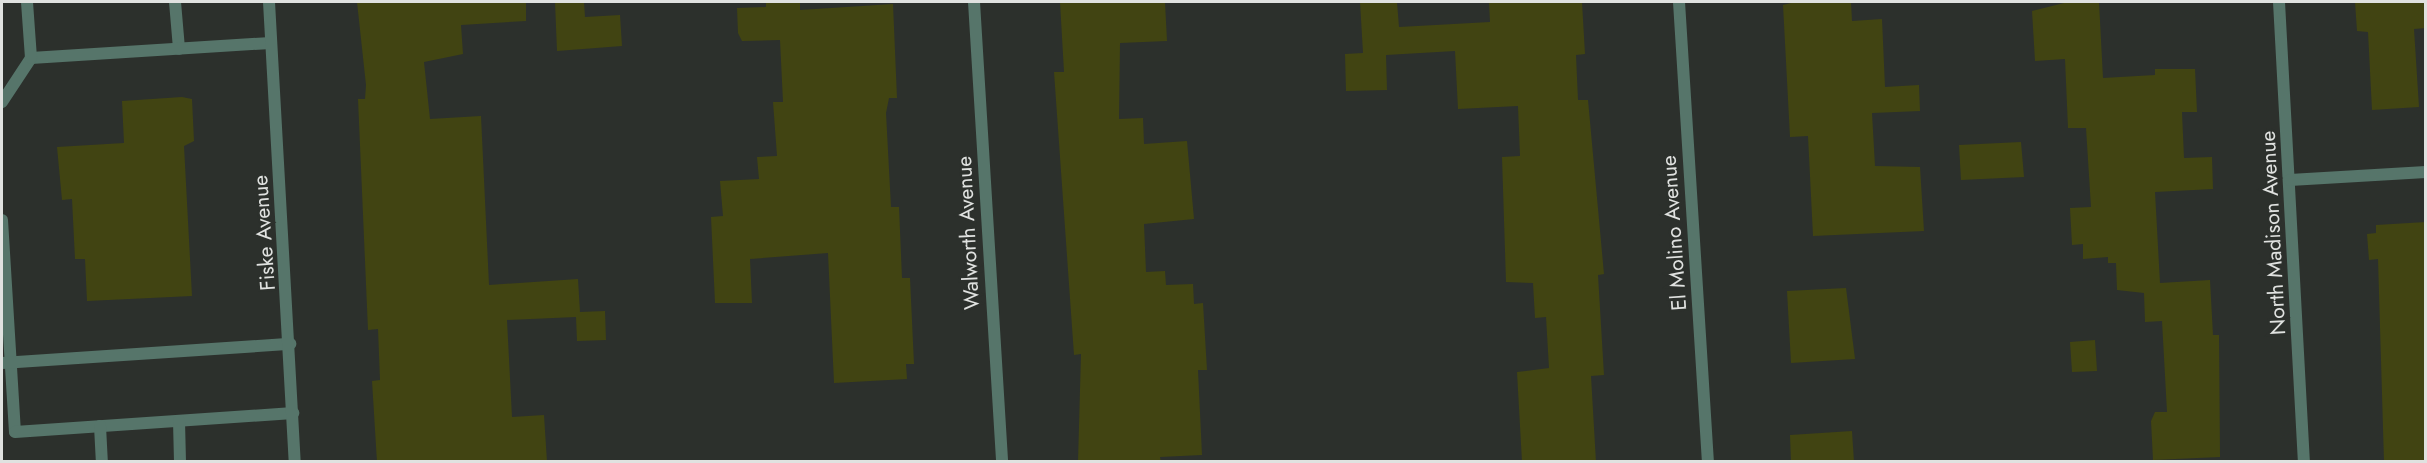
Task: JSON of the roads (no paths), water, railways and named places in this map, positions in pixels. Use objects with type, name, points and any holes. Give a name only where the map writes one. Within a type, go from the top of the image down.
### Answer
[{"type":"street","points":[[2,102],[31,58],[27,2]]},
{"type":"street","points":[[175,2],[179,49]]},
{"type":"street","name":"Fiske Avenue","points":[[269,2],[295,462]]},
{"type":"street","name":"Walworth Avenue","points":[[974,2],[1002,462]]},
{"type":"street","name":"El Molino Avenue","points":[[1679,2],[1708,462]]},
{"type":"street","name":"North Madison Avenue","points":[[2279,2],[2304,462]]},
{"type":"street","points":[[31,58],[272,44]]},
{"type":"street","points":[[2290,180],[2426,172]]},
{"type":"street","points":[[2,220],[6,363],[15,432]]},
{"type":"street","points":[[6,363],[290,344]]},
{"type":"street","points":[[2,433],[293,413]]},
{"type":"street","points":[[179,421],[180,462]]},
{"type":"street","points":[[100,426],[102,462]]}]
